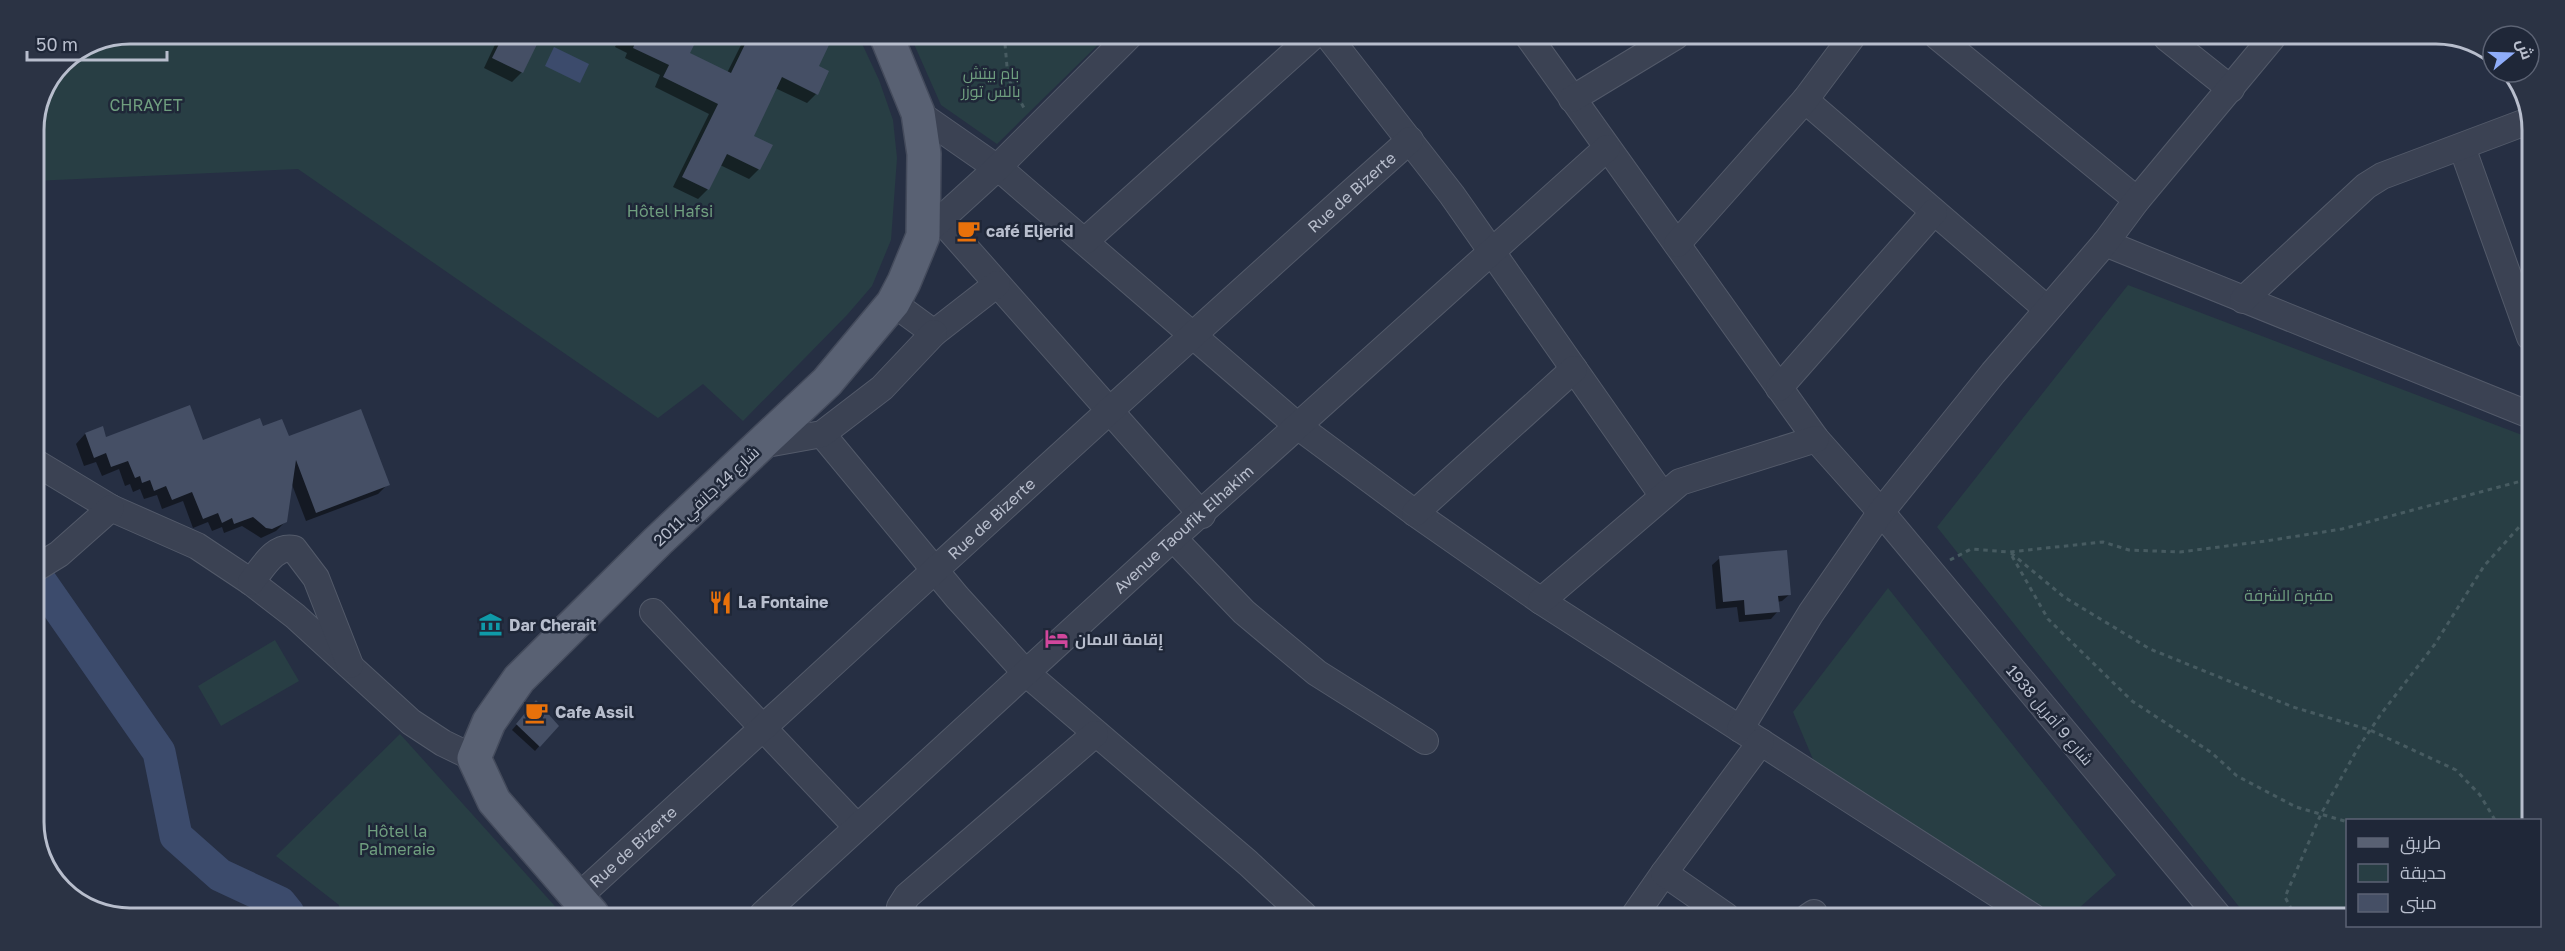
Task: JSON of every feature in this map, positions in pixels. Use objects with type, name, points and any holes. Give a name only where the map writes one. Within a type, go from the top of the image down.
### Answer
[{"type":"main road","name":"شارع 14 جانفي 2011","points":[[474,758],[489,722],[519,679],[658,541],[834,374],[892,303],[932,228],[918,113],[889,43]]},
{"type":"main road","points":[[474,758],[494,801],[584,906]]},
{"type":"street","points":[[1122,43],[996,169],[932,228],[997,284],[1202,514]]},
{"type":"street","points":[[1085,241],[1305,43]]},
{"type":"street","points":[[1333,43],[1410,141],[1492,253],[1663,496]]},
{"type":"street","name":"شارع 9 أفريل 1938","points":[[1533,43],[1816,439],[1881,512],[2208,908]]},
{"type":"street","points":[[1677,244],[1805,100],[1848,43]]},
{"type":"street","points":[[1945,43],[2137,200]]},
{"type":"street","points":[[2173,43],[2230,89]]},
{"type":"street","points":[[1640,908],[1751,736],[1811,613],[1881,512],[2268,43]]},
{"type":"street","points":[[1572,99],[1647,44]]},
{"type":"street","points":[[1805,100],[2047,309]]},
{"type":"street","points":[[918,113],[1007,175],[1299,428],[1415,513],[1541,601],[2019,908]]},
{"type":"street","points":[[2243,300],[2366,186],[2382,176],[2521,124]]},
{"type":"street","name":"Rue de Bizerte","points":[[584,906],[763,729],[1109,409],[1193,337],[1231,300],[1410,141]]},
{"type":"street","points":[[2462,147],[2521,313]]},
{"type":"street","name":"Avenue Taoufik Elhakim","points":[[769,908],[856,826],[1173,538],[1299,428],[1607,148]]},
{"type":"street","points":[[1779,388],[1934,212]]},
{"type":"street","points":[[2105,243],[2521,412]]},
{"type":"street","points":[[761,445],[822,434],[882,388],[934,333],[997,284]]},
{"type":"street","points":[[892,303],[934,333]]},
{"type":"street","points":[[1415,513],[1574,369]]},
{"type":"street","points":[[822,434],[934,571],[1026,673],[1290,908]]},
{"type":"street","points":[[1541,601],[1680,483],[1816,439]]},
{"type":"street","points":[[43,467],[111,508],[197,546],[251,582],[295,616],[411,722],[443,743],[474,758]]},
{"type":"street","points":[[44,563],[59,554],[111,508]]},
{"type":"street","points":[[1173,538],[1245,612],[1317,673],[1425,741]]},
{"type":"street","points":[[251,582],[278,550],[285,547],[294,549],[316,578],[351,667]]},
{"type":"street","points":[[653,612],[856,826]]},
{"type":"street","points":[[900,908],[908,896],[1095,734]]},
{"type":"street","points":[[1664,873],[1714,908]]},
{"type":"path","points":[[1005,44],[1008,78],[1017,99],[1023,109],[1031,101]]},
{"type":"path","points":[[1930,571],[1971,549],[2009,552],[2103,542],[2129,550],[2180,552],[2266,541],[2342,529],[2522,481]]},
{"type":"path","points":[[2291,908],[2285,897],[2321,814],[2370,730],[2435,644],[2484,566],[2522,524]]},
{"type":"path","points":[[2009,552],[2064,597],[2150,650],[2293,707],[2370,730],[2456,770],[2480,795],[2494,819]]},
{"type":"path","points":[[2009,552],[2048,619],[2132,701],[2212,753],[2237,776],[2296,807],[2346,821]]},
{"type":"green space","name":"Hôtel Hafsi","points":[[130,43],[862,43],[879,80],[893,120],[897,158],[891,240],[872,286],[847,315],[743,421],[703,384],[658,418],[298,169],[43,181],[45,113],[58,82],[82,58],[113,45]]},
{"type":"green space","name":"بام بيتش بالس توزر","points":[[914,43],[1100,43],[997,144],[941,105]]},
{"type":"green space","name":"مقبرة الشرفة","points":[[2128,285],[2521,435],[2522,819],[2346,819],[2346,908],[2240,908],[1937,527]]},
{"type":"green space","points":[[1888,588],[2116,875],[2079,908],[2043,908],[1815,764],[1793,712]]},
{"type":"green space","points":[[275,640],[299,681],[221,726],[198,686]]},
{"type":"green space","name":"Hôtel la Palmeraie","points":[[400,734],[557,908],[339,908],[339,905],[276,856]]},
{"type":"water","points":[[554,47],[589,64],[580,83],[545,66]]},
{"type":"building","points":[[500,43],[538,43],[523,73],[492,58]]},
{"type":"building","points":[[635,43],[695,43],[690,53],[731,73],[746,43],[825,43],[829,45],[819,66],[829,71],[818,95],[782,77],[754,136],[773,145],[760,170],[727,154],[709,190],[682,177],[718,104],[663,77],[669,65],[633,48]]},
{"type":"building","points":[[190,405],[203,440],[260,418],[263,426],[282,419],[289,436],[361,409],[390,485],[316,513],[296,460],[287,522],[272,529],[266,528],[253,517],[234,524],[232,518],[222,523],[218,513],[203,519],[192,492],[172,500],[166,486],[154,491],[150,480],[142,483],[140,476],[135,478],[128,461],[111,467],[106,453],[94,458],[85,433],[103,426],[106,437]]},
{"type":"building","points":[[1787,550],[1791,595],[1778,596],[1780,612],[1745,615],[1744,600],[1723,602],[1719,556]]},
{"type":"building","name":"Cafe Assil","points":[[536,700],[559,726],[540,747],[516,724]]},
{"type":"waterway","points":[[44,586],[159,752],[176,836],[220,875],[280,903],[284,908]]},
{"type":"place","name":"café Eljerid","points":[[968,231]]},
{"type":"place","name":"La Fontaine","points":[[720,602]]},
{"type":"place","name":"Dar Cherait","points":[[491,625]]},
{"type":"place","name":"إقامة الامان","points":[[1057,639]]},
{"type":"place","name":"Cafe Assil","points":[[537,712]]},
{"type":"park label","name":"CHRAYET","points":[[146,105]]}]
